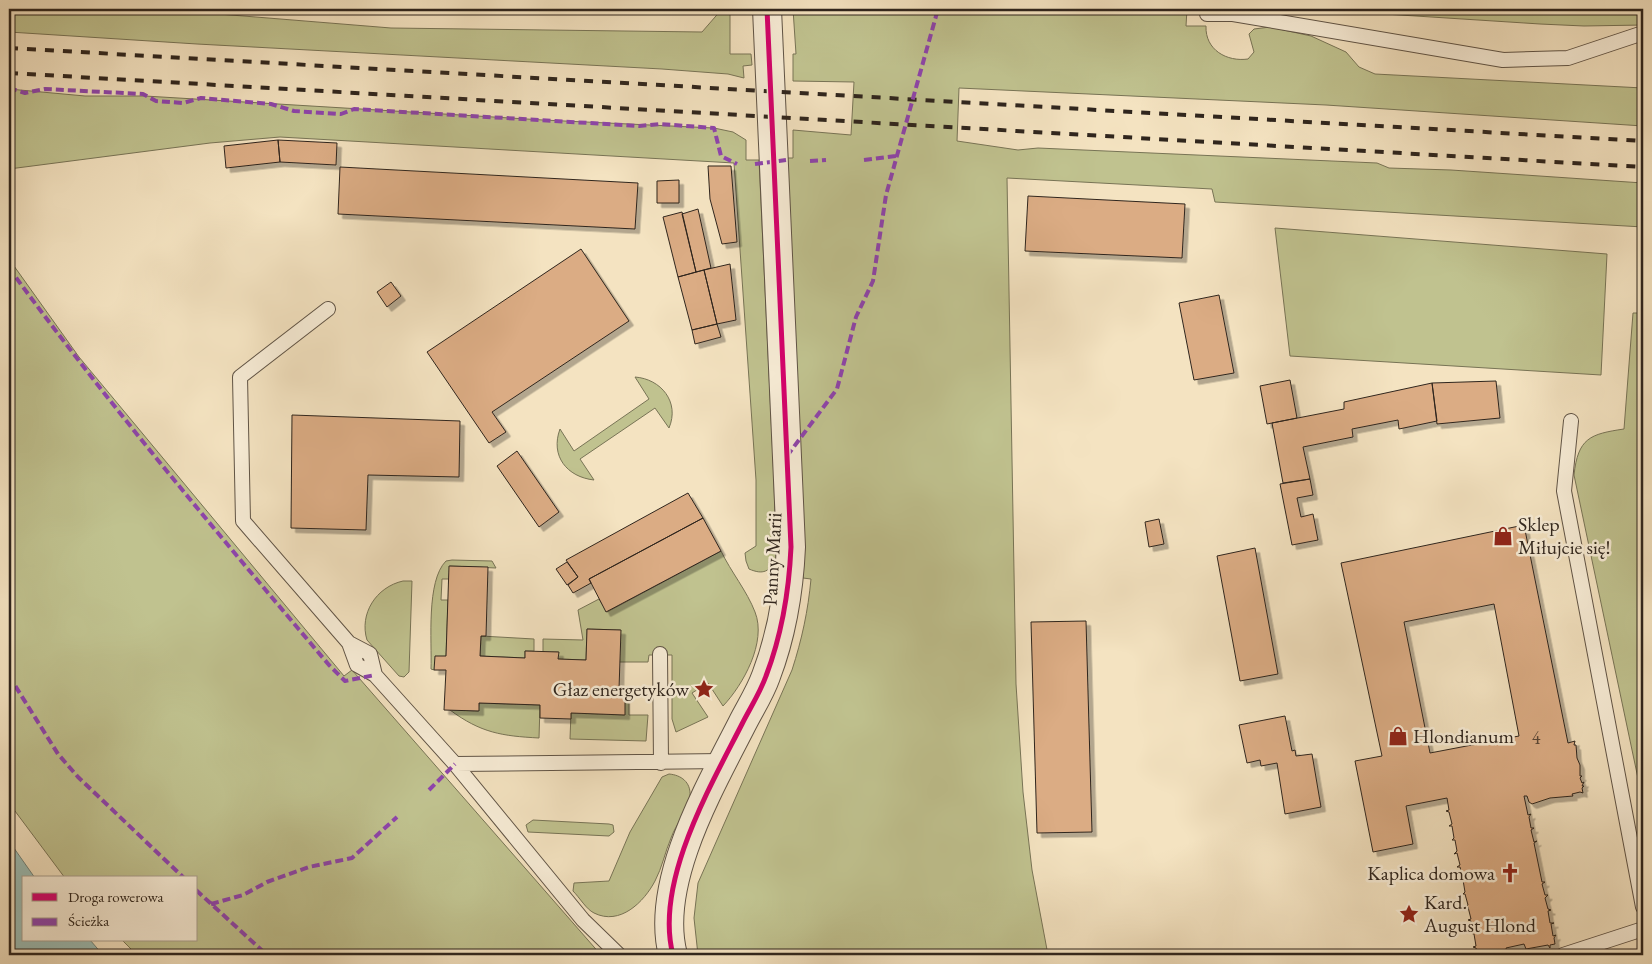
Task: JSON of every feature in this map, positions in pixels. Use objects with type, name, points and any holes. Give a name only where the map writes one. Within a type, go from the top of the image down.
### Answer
[{"type":"street","name":"Panny Marii","points":[[673,955],[670,943],[671,893],[681,854],[723,761],[765,678],[781,632],[790,581],[791,547],[767,9]]},
{"type":"lane","points":[[1207,14],[1234,14],[1503,60],[1568,58],[1643,33]]},
{"type":"lane","points":[[328,309],[240,377],[243,521],[349,643],[358,665],[375,675],[456,764],[583,920],[619,955]]},
{"type":"lane","points":[[1571,421],[1564,491],[1643,907]]},
{"type":"lane","points":[[660,654],[661,763]]},
{"type":"lane","points":[[456,764],[723,761]]},
{"type":"lane","points":[[1563,955],[1643,929]]},
{"type":"green space","points":[[9,9],[157,9],[391,28],[702,32],[722,9],[730,9],[730,54],[751,54],[752,65],[743,66],[744,78],[728,74],[662,69],[9,32]]},
{"type":"green space","points":[[793,9],[1187,9],[1186,26],[1206,26],[1209,42],[1213,48],[1219,53],[1232,58],[1248,59],[1254,52],[1249,34],[1254,29],[1270,27],[1311,36],[1346,52],[1359,67],[1375,74],[1643,88],[1643,126],[1326,105],[959,88],[957,141],[1018,150],[1038,148],[1377,163],[1389,168],[1451,170],[1643,183],[1643,227],[1215,202],[1212,189],[1007,178],[1016,684],[1023,792],[1032,870],[1048,955],[698,955],[694,918],[698,883],[792,670],[804,625],[811,579],[803,578],[803,525],[786,158],[793,158],[793,130],[851,135],[854,82],[793,81],[793,54],[796,54]]},
{"type":"green space","points":[[1307,9],[1643,9],[1643,25],[1584,26],[1540,24]]},
{"type":"green space","points":[[9,89],[85,96],[145,96],[543,120],[714,128],[733,132],[746,140],[746,160],[759,160],[774,480],[776,558],[774,563],[766,571],[754,571],[749,569],[745,553],[756,546],[756,480],[734,163],[280,137],[210,143],[9,169]]},
{"type":"green space","points":[[1275,228],[1607,254],[1601,375],[1290,356]]},
{"type":"green space","points":[[9,259],[79,357],[344,676],[352,670],[601,955],[137,955],[124,942],[198,942],[198,876],[64,876],[9,803]]},
{"type":"green space","points":[[1633,313],[1643,313],[1643,802],[1574,475],[1579,453],[1588,440],[1602,433],[1624,429]]},
{"type":"green space","points":[[635,377],[653,382],[666,394],[672,409],[669,428],[655,408],[580,459],[594,480],[576,475],[563,464],[559,456],[557,439],[560,429],[574,451],[649,399]]},
{"type":"green space","points":[[721,551],[752,604],[758,624],[758,636],[751,662],[745,675],[723,706],[708,683],[692,693],[708,717],[676,732],[672,719],[672,655],[649,655],[648,662],[619,662],[620,630],[587,629],[586,660],[558,659],[558,652],[543,652],[543,639],[583,640],[578,610],[599,599],[607,612]]},
{"type":"green space","points":[[446,561],[492,561],[496,568],[450,566],[449,579],[442,579],[441,600],[448,600],[446,656],[434,670],[431,669],[431,612],[435,582]]},
{"type":"green space","points":[[412,581],[409,672],[404,677],[399,676],[367,640],[365,630],[368,611],[378,595],[393,584]]},
{"type":"green space","points":[[481,636],[534,639],[534,651],[525,651],[525,658],[480,656]]},
{"type":"green space","points":[[625,688],[629,689],[629,715],[648,715],[646,741],[570,739],[571,713],[624,715]]},
{"type":"green space","points":[[479,703],[540,705],[539,738],[492,732],[472,724],[450,710],[478,711]]},
{"type":"green space","points":[[669,774],[681,778],[687,783],[690,796],[671,838],[655,881],[638,904],[630,910],[613,916],[594,913],[573,891],[574,883],[609,881],[630,832],[662,777]]},
{"type":"green space","points":[[533,820],[609,824],[613,825],[614,832],[609,836],[528,832],[526,825]]},
{"type":"water","points":[[9,841],[34,876],[22,876],[22,942],[92,942],[103,955],[9,955]]},
{"type":"building","points":[[278,140],[337,143],[336,165],[280,162]]},
{"type":"building","points":[[278,140],[280,162],[226,168],[224,146]]},
{"type":"building","points":[[708,166],[731,166],[737,242],[722,244],[710,199]]},
{"type":"building","points":[[340,167],[638,183],[635,229],[338,214]]},
{"type":"building","points":[[679,180],[679,203],[657,203],[657,181]]},
{"type":"building","points":[[1028,196],[1185,204],[1182,258],[1025,251]]},
{"type":"building","points":[[698,209],[711,268],[696,272],[682,214]]},
{"type":"building","points":[[682,212],[696,272],[678,277],[663,217]]},
{"type":"building","points":[[581,249],[629,321],[492,412],[506,432],[489,443],[427,352]]},
{"type":"building","points":[[730,264],[736,320],[717,324],[704,270]]},
{"type":"building","points":[[704,270],[717,324],[692,330],[678,277]]},
{"type":"building","points":[[391,282],[401,296],[387,307],[377,292]]},
{"type":"building","points":[[1219,295],[1234,373],[1194,380],[1179,303]]},
{"type":"building","points":[[717,324],[721,337],[695,344],[692,330]]},
{"type":"building","points":[[1290,380],[1297,418],[1267,424],[1260,386]]},
{"type":"building","points":[[1496,381],[1500,418],[1437,424],[1432,383]]},
{"type":"building","points":[[1432,383],[1437,421],[1399,429],[1398,420],[1352,429],[1353,437],[1303,447],[1310,479],[1283,483],[1272,423],[1344,409],[1344,402]]},
{"type":"building","points":[[292,415],[460,421],[459,477],[368,475],[366,530],[291,528]]},
{"type":"building","points":[[517,451],[559,512],[539,527],[497,466]]},
{"type":"building","points":[[1310,479],[1313,495],[1297,498],[1301,517],[1313,514],[1318,540],[1292,545],[1280,484]]},
{"type":"building","points":[[688,493],[703,518],[589,579],[591,583],[573,593],[568,585],[578,577],[566,560]]},
{"type":"building","points":[[703,518],[721,551],[606,612],[589,579]]},
{"type":"building","points":[[1159,519],[1164,544],[1149,547],[1145,522]]},
{"type":"building","points":[[1524,525],[1568,743],[1575,741],[1574,745],[1576,745],[1577,758],[1580,765],[1580,776],[1582,776],[1580,778],[1582,783],[1584,782],[1582,786],[1584,786],[1582,788],[1583,793],[1572,794],[1573,796],[1550,798],[1532,804],[1527,796],[1524,796],[1528,815],[1531,814],[1529,817],[1531,828],[1534,828],[1531,830],[1534,842],[1537,841],[1534,843],[1542,882],[1545,882],[1542,884],[1545,895],[1548,895],[1545,898],[1548,909],[1551,910],[1548,911],[1550,923],[1554,923],[1551,924],[1553,936],[1556,935],[1554,938],[1555,944],[1550,945],[1550,948],[1548,945],[1526,949],[1524,944],[1506,948],[1507,953],[1478,955],[1476,948],[1473,947],[1476,946],[1474,934],[1470,933],[1473,932],[1471,921],[1468,920],[1471,919],[1468,907],[1465,907],[1468,905],[1465,894],[1463,894],[1465,892],[1463,880],[1460,881],[1463,879],[1460,867],[1457,867],[1460,865],[1457,853],[1454,854],[1457,851],[1455,840],[1452,840],[1454,838],[1452,826],[1449,826],[1452,824],[1449,812],[1446,811],[1449,810],[1447,798],[1406,806],[1413,844],[1373,852],[1355,761],[1382,756],[1341,563]],"holes":[[[1494,604],[1519,736],[1430,753],[1404,622]]]},
{"type":"building","points":[[1255,548],[1278,674],[1240,681],[1217,556]]},
{"type":"building","points":[[567,562],[578,577],[567,585],[556,569]]},
{"type":"building","points":[[449,566],[488,567],[486,636],[481,636],[480,656],[525,658],[525,651],[559,652],[558,659],[586,660],[587,629],[621,630],[619,689],[625,688],[625,715],[571,713],[571,719],[540,718],[540,705],[479,703],[479,711],[444,710],[446,670],[434,670],[435,656],[446,656]]},
{"type":"building","points":[[1086,621],[1092,832],[1037,833],[1031,622]]},
{"type":"building","points":[[1285,716],[1292,751],[1295,750],[1296,756],[1312,754],[1321,807],[1285,814],[1277,763],[1261,766],[1260,760],[1247,763],[1239,725]]},
{"type":"railway","points":[[9,48],[1643,141]]},
{"type":"railway","points":[[9,73],[1643,167]]},
{"type":"marked path","points":[[787,456],[837,389],[856,317],[873,281],[886,195],[938,9]]},
{"type":"marked path","points":[[9,88],[25,93],[45,89],[143,94],[156,101],[183,103],[201,98],[271,104],[294,111],[341,114],[354,109],[639,126],[660,124],[714,128],[721,156],[737,164]]},
{"type":"marked path","points":[[864,160],[896,156]]},
{"type":"marked path","points":[[755,164],[786,160]]},
{"type":"marked path","points":[[810,161],[826,160]]},
{"type":"marked path","points":[[9,268],[125,420],[329,665],[345,681],[375,675]]},
{"type":"marked path","points":[[9,676],[58,754],[78,777],[182,876]]},
{"type":"marked path","points":[[429,790],[455,764]]},
{"type":"marked path","points":[[211,904],[243,895],[267,882],[309,867],[352,858],[397,817]]},
{"type":"marked path","points":[[198,892],[267,955]]},
{"type":"cycle path","points":[[673,955],[669,927],[671,897],[678,867],[688,836],[701,806],[766,676],[784,613],[788,580],[791,547],[767,9]]},
{"type":"place","name":"Sklep Miłujcie się!","points":[[1503,536]]},
{"type":"place","name":"Głaz energetyków","points":[[704,689]]},
{"type":"place","name":"Hlondianum","points":[[1398,736]]},
{"type":"place","name":"Kaplica domowa","points":[[1510,873]]},
{"type":"place","name":"Kard. August Hlond","points":[[1409,914]]}]
